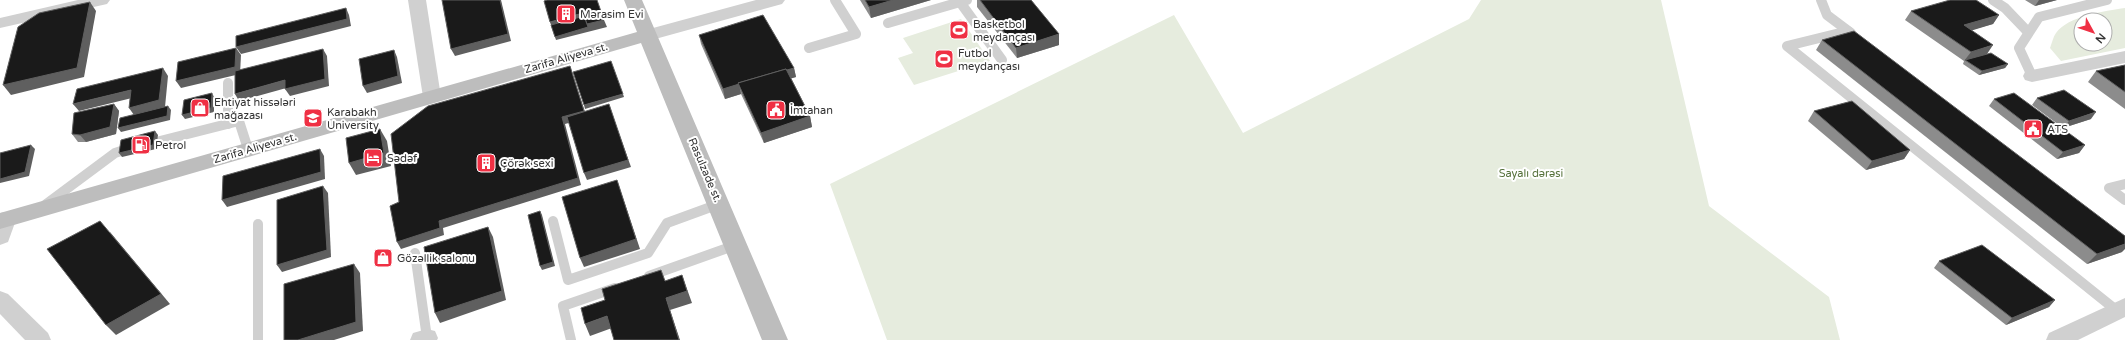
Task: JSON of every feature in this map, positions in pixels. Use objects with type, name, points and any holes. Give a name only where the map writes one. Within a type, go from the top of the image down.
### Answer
[{"type":"main road","name":"Rasulzade st.","points":[[633,0],[775,340]]},
{"type":"main road","name":"Zarifa Aliyeva st.","points":[[2,226],[41,209],[648,35]]},
{"type":"street","points":[[0,23],[55,6],[100,0]]},
{"type":"street","points":[[417,0],[432,97]]},
{"type":"street","points":[[648,35],[776,0]]},
{"type":"street","points":[[2032,76],[2125,56]]},
{"type":"street","points":[[0,300],[40,340]]},
{"type":"street","points":[[2057,340],[2121,308]]},
{"type":"lane","points":[[809,48],[856,34],[835,0]]},
{"type":"lane","points":[[1821,0],[1827,15],[1860,40]]},
{"type":"lane","points":[[1993,0],[2005,8],[2028,32]]},
{"type":"lane","points":[[2032,76],[2019,48],[2039,17],[2107,0]]},
{"type":"lane","points":[[888,23],[964,1],[1002,60]]},
{"type":"lane","points":[[1848,31],[1787,46],[2121,308]]},
{"type":"lane","points":[[228,83],[228,124]]},
{"type":"lane","points":[[160,141],[239,121],[248,149]]},
{"type":"lane","points":[[41,209],[115,153],[121,151]]},
{"type":"lane","points":[[2125,184],[2109,188],[2125,200]]},
{"type":"lane","points":[[553,221],[568,280],[648,253],[667,223],[719,204]]},
{"type":"lane","points":[[258,224],[258,340]]},
{"type":"lane","points":[[571,340],[563,306],[736,245]]},
{"type":"lane","points":[[415,253],[424,339]]},
{"type":"green space","name":"Sayalı dərəsi","points":[[1481,0],[1661,0],[1709,206],[1829,297],[1840,340],[887,340],[830,184],[1174,15],[1243,133],[1469,19]]},
{"type":"green space","points":[[2125,8],[2125,48],[2113,50],[2113,12],[2103,12]]},
{"type":"green space","name":"Futbol meydançası","points":[[961,19],[990,61],[914,85],[898,58],[913,53],[903,38]]},
{"type":"green space","points":[[2073,20],[2073,52],[2105,52],[2061,61],[2050,48],[2056,33]]},
{"type":"building","points":[[442,0],[500,0],[508,34],[451,49]]},
{"type":"building","points":[[597,0],[604,20],[587,24],[583,13],[550,22],[544,1]]},
{"type":"building","points":[[865,0],[893,0],[869,7]]},
{"type":"building","points":[[980,0],[1031,0],[1059,34],[1016,48]]},
{"type":"building","points":[[1950,0],[1976,0],[1999,15],[1964,25],[1993,45],[1971,52],[1911,11]]},
{"type":"building","points":[[90,2],[77,68],[3,85],[18,27],[39,13]]},
{"type":"building","points":[[346,8],[347,19],[236,47],[236,36]]},
{"type":"building","points":[[763,15],[794,68],[738,83],[739,84],[723,89],[699,35]]},
{"type":"building","points":[[584,16],[588,27],[555,37],[551,25]]},
{"type":"building","points":[[1854,31],[2125,236],[2125,244],[2097,254],[1822,40]]},
{"type":"building","points":[[236,48],[235,67],[176,81],[178,62]]},
{"type":"building","points":[[323,49],[325,79],[285,89],[285,80],[235,94],[235,71]]},
{"type":"building","points":[[394,50],[398,76],[363,86],[359,59]]},
{"type":"building","points":[[1991,53],[2008,64],[1982,71],[1965,60]]},
{"type":"building","points":[[611,61],[623,94],[584,105],[573,72]]},
{"type":"building","points":[[2125,65],[2125,92],[2096,71]]},
{"type":"building","name":"Çörək sexi","points":[[570,66],[584,111],[562,117],[578,178],[439,221],[440,228],[397,242],[390,206],[399,202],[391,134],[428,106]]},
{"type":"building","points":[[163,68],[159,100],[129,108],[131,90],[73,104],[77,89]]},
{"type":"building","name":"İmtahan","points":[[786,69],[810,116],[761,133],[738,83]]},
{"type":"building","points":[[2064,90],[2096,112],[2069,121],[2037,98]]},
{"type":"building","name":"Ehtiyat hissələri mağazası","points":[[212,93],[211,108],[182,115],[184,100]]},
{"type":"building","points":[[2014,93],[2085,145],[2063,152],[1994,99]]},
{"type":"building","points":[[1852,101],[1910,150],[1872,161],[1814,111]]},
{"type":"building","points":[[114,104],[110,127],[80,135],[72,134],[74,113]]},
{"type":"building","points":[[609,104],[628,160],[584,173],[567,117]]},
{"type":"building","points":[[168,106],[167,116],[118,128],[120,118]]},
{"type":"building","points":[[380,129],[384,153],[349,163],[346,138]]},
{"type":"building","points":[[155,131],[153,145],[119,153],[121,140]]},
{"type":"building","points":[[31,145],[25,172],[0,179],[0,153]]},
{"type":"building","points":[[320,149],[321,172],[222,200],[223,176]]},
{"type":"building","points":[[617,180],[636,239],[580,258],[562,197]]},
{"type":"building","points":[[323,186],[327,250],[277,265],[277,200]]},
{"type":"building","points":[[540,211],[553,262],[540,266],[528,215]]},
{"type":"building","points":[[100,221],[161,294],[106,325],[47,249]]},
{"type":"building","points":[[488,227],[502,291],[435,313],[424,247]]},
{"type":"building","points":[[1982,245],[2055,300],[2012,318],[1939,261]]},
{"type":"building","points":[[354,264],[356,322],[298,340],[284,340],[284,284]]},
{"type":"building","points":[[661,270],[665,281],[682,275],[687,291],[666,298],[679,340],[614,340],[607,316],[585,324],[581,308],[605,300],[602,289]]},
{"type":"place","name":"Mərasim Evi","points":[[566,14]]},
{"type":"place","name":"Basketbol meydançası","points":[[959,30]]},
{"type":"place","name":"Futbol meydançası","points":[[944,59]]},
{"type":"place","name":"Ehtiyat hissələri mağazası","points":[[200,108]]},
{"type":"place","name":"İmtahan","points":[[776,110]]},
{"type":"place","name":"Karabakh University","points":[[313,118]]},
{"type":"place","name":"ATS","points":[[2033,129]]},
{"type":"place","name":"Petrol","points":[[141,145]]},
{"type":"place","name":"Sədəf","points":[[373,158]]},
{"type":"place","name":"Çörək sexi","points":[[486,163]]},
{"type":"place","name":"Gözəllik salonu","points":[[383,258]]}]
